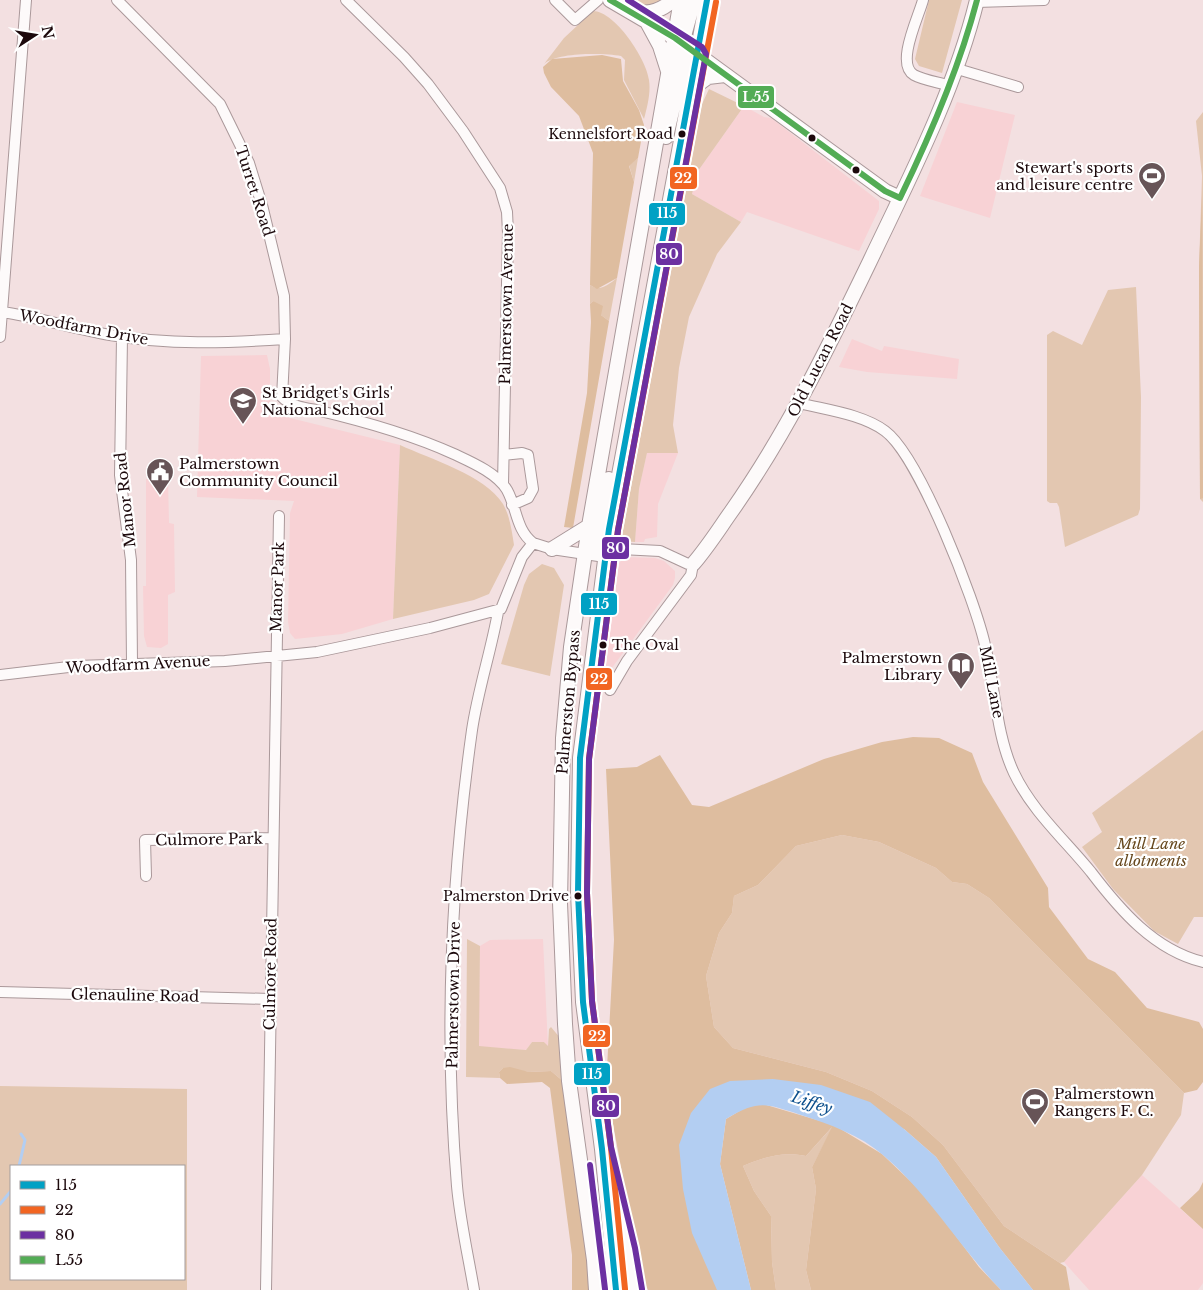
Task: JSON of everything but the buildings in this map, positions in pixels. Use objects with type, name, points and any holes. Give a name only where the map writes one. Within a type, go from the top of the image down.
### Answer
[{"type":"main road","points":[[610,0],[640,16],[685,46],[885,191],[900,198]]},
{"type":"main road","points":[[640,16],[663,8],[673,0]]},
{"type":"main road","name":"Palmerston Bypass","points":[[602,1149],[583,1002],[578,893],[580,758],[605,558],[631,404],[690,90],[681,0]]},
{"type":"main road","points":[[644,214],[657,183],[694,0]]},
{"type":"main road","name":"Palmerston Bypass","points":[[596,1290],[594,1260],[569,1081],[562,968],[560,903],[562,738],[571,647],[584,555],[668,76],[703,19],[707,0]]},
{"type":"main road","name":"Old Lucan Road","points":[[693,564],[744,493],[799,403],[925,145],[948,85],[976,1]]},
{"type":"main road","points":[[640,16],[660,46],[668,76]]},
{"type":"main road","points":[[703,19],[707,46],[722,72]]},
{"type":"main road","points":[[690,90],[708,77],[722,72]]},
{"type":"main road","points":[[584,555],[591,553],[595,546],[616,445],[631,404]]},
{"type":"main road","points":[[552,549],[589,526]]},
{"type":"main road","points":[[571,647],[579,634],[584,630],[595,637]]},
{"type":"main road","points":[[602,1149],[616,1290]]},
{"type":"main road","points":[[602,1149],[623,1232],[633,1290]]},
{"type":"street","points":[[0,337],[26,0]]},
{"type":"street","name":"Turret Road","points":[[117,0],[220,104],[249,163],[262,205],[284,296],[285,339],[282,397],[286,402],[302,407],[354,418],[416,438],[470,463],[503,484]]},
{"type":"street","name":"Palmerstown Avenue","points":[[346,0],[428,84],[463,131],[500,188],[507,212],[508,233],[503,484]]},
{"type":"street","points":[[555,0],[575,20],[598,0]]},
{"type":"street","points":[[924,0],[906,52],[908,68],[912,74],[948,85]]},
{"type":"street","points":[[976,1],[1044,0]]},
{"type":"street","points":[[954,68],[1018,87]]},
{"type":"street","name":"Woodfarm Drive","points":[[2,312],[122,337],[181,343],[285,339]]},
{"type":"street","name":"Manor Road","points":[[122,337],[120,475],[131,560],[132,663]]},
{"type":"street","name":"Mill Lane","points":[[799,403],[874,424],[898,443],[922,484],[961,572],[985,642],[1008,757],[1026,793],[1103,888],[1136,924],[1165,947],[1203,962]]},
{"type":"street","points":[[504,455],[522,452],[528,455],[533,488],[528,498],[512,504]]},
{"type":"street","points":[[503,484],[523,532],[533,543],[552,549],[605,558],[621,549],[653,551],[669,554],[688,564],[693,564]]},
{"type":"street","name":"Manor Park","points":[[276,657],[279,516]]},
{"type":"street","points":[[276,657],[317,652],[498,612],[504,606],[522,557],[533,543]]},
{"type":"street","name":"Old Lucan Road","points":[[610,690],[627,660],[691,575],[693,564]]},
{"type":"street","name":"Palmerstown Drive","points":[[474,1290],[457,1188],[452,1113],[453,937],[458,844],[472,727],[498,612]]},
{"type":"street","name":"Woodfarm Avenue","points":[[0,675],[132,663],[276,657]]},
{"type":"street","name":"Culmore Road","points":[[266,1290],[276,657]]},
{"type":"street","points":[[0,665],[12,673]]},
{"type":"street","name":"Culmore Park","points":[[146,876],[145,840],[273,838]]},
{"type":"street","name":"Glenauline Road","points":[[0,992],[270,998]]},
{"type":"shaded area","points":[[602,55],[621,59],[623,81],[639,110],[644,125],[638,158],[629,166],[634,182],[617,278],[597,289],[590,285],[593,153],[579,116],[551,87],[543,67],[552,59]]},
{"type":"shaded area","points":[[957,102],[1015,115],[990,218],[920,196]]},
{"type":"shaded area","points":[[744,106],[764,117],[771,118],[879,201],[879,209],[859,251],[747,212],[741,222],[692,194],[698,171]]},
{"type":"shaded area","points":[[1202,197],[1203,498],[1200,499],[1199,267]]},
{"type":"shaded area","points":[[593,301],[603,306],[601,315],[609,321],[573,528],[564,527],[587,393],[591,322],[590,304]]},
{"type":"shaded area","points":[[852,339],[882,351],[884,346],[959,359],[957,379],[867,372],[839,367]]},
{"type":"shaded area","points":[[267,355],[270,369],[270,402],[278,415],[400,445],[393,619],[342,634],[295,639],[290,633],[288,622],[290,513],[294,501],[197,497],[201,356]]},
{"type":"shaded area","points":[[647,453],[678,453],[658,504],[657,537],[645,539],[644,542],[635,542],[639,489]]},
{"type":"shaded area","points":[[168,478],[169,523],[174,524],[175,592],[168,595],[168,644],[161,648],[147,647],[144,636],[143,586],[146,586],[146,479]]},
{"type":"shaded area","points":[[625,557],[655,558],[664,561],[675,571],[675,578],[673,585],[603,680],[614,583],[619,563]]},
{"type":"shaded area","points":[[913,737],[939,738],[972,753],[983,782],[1048,888],[1049,907],[1088,959],[1115,972],[1147,1008],[1199,1022],[1203,1029],[1203,1082],[1197,1090],[1184,1093],[989,898],[967,884],[952,882],[936,868],[879,842],[842,835],[796,846],[758,885],[734,896],[732,913],[719,933],[706,976],[714,1027],[733,1048],[826,1072],[872,1091],[912,1117],[943,1145],[1004,1226],[1066,1267],[1070,1290],[1033,1290],[999,1247],[936,1157],[904,1129],[710,1089],[717,1290],[648,1290],[641,1275],[608,1097],[607,1068],[614,940],[606,769],[637,767],[660,755],[692,805],[709,807],[824,759],[882,742]]},
{"type":"shaded area","points":[[543,939],[548,1047],[544,1042],[532,1042],[526,1050],[478,1047],[480,946],[490,940]]},
{"type":"shaded area","points":[[510,1067],[529,1072],[551,1071],[564,1082],[591,1290],[572,1290],[572,1255],[550,1088],[542,1082],[507,1084],[500,1078],[499,1072],[503,1068]]},
{"type":"shaded area","points":[[763,1104],[834,1125],[882,1154],[926,1196],[979,1267],[1001,1290],[811,1290],[806,1270],[816,1189],[812,1167],[832,1127],[806,1156],[790,1154],[774,1156],[743,1166],[754,1191],[771,1216],[772,1262],[776,1290],[751,1290],[720,1164],[726,1119],[748,1106]]},
{"type":"shaded area","points":[[1142,1175],[1203,1229],[1203,1283],[1198,1290],[1089,1290],[1064,1262]]},
{"type":"shaded area","points":[[1203,1182],[1203,1229],[1180,1208],[1199,1190]]},
{"type":"green space","points":[[633,0],[666,0],[651,9]]},
{"type":"green space","points":[[929,0],[962,0],[942,73],[919,66],[915,59]]},
{"type":"green space","points":[[593,11],[602,13],[611,19],[629,38],[647,71],[649,85],[644,119],[624,80],[625,60],[621,56],[603,54],[570,55],[559,57],[544,64],[564,38]]},
{"type":"green space","points":[[709,89],[744,106],[698,171],[692,194],[741,222],[717,254],[689,317],[679,368],[673,425],[678,453],[647,453],[639,489],[635,542],[622,541],[619,536],[685,166],[702,104]]},
{"type":"green space","points":[[1203,112],[1203,502],[1200,499],[1199,267],[1202,176],[1196,121]]},
{"type":"green space","points":[[638,158],[634,182],[629,165]]},
{"type":"green space","points":[[617,278],[609,321],[601,315],[601,310],[593,301],[590,304],[590,285],[601,288]]},
{"type":"green space","points":[[1136,287],[1141,397],[1140,509],[1138,515],[1065,547],[1059,507],[1057,503],[1047,501],[1047,335],[1053,331],[1082,345],[1108,290]]},
{"type":"green space","points":[[400,445],[470,476],[495,494],[503,504],[507,514],[514,545],[489,594],[474,600],[393,619]]},
{"type":"green space","points":[[542,564],[554,568],[564,585],[550,676],[501,664],[524,585],[529,574]]},
{"type":"green space","name":"Mill Lane allotments","points":[[1203,730],[1203,917],[1194,917],[1178,944],[1154,931],[1113,889],[1082,847],[1102,832],[1092,813]]},
{"type":"green space","points":[[842,835],[879,842],[936,868],[952,882],[967,884],[989,898],[1184,1093],[1181,1115],[1142,1175],[1064,1262],[1060,1263],[1004,1226],[943,1145],[912,1117],[872,1091],[826,1072],[733,1048],[714,1027],[706,976],[719,933],[732,913],[734,896],[758,885],[796,846]]},
{"type":"green space","points":[[467,939],[480,946],[479,1046],[526,1050],[532,1042],[544,1042],[548,1046],[549,1029],[551,1027],[561,1039],[564,1082],[551,1071],[529,1072],[503,1068],[499,1072],[500,1078],[466,1077]]},
{"type":"green space","points":[[0,1086],[187,1089],[187,1290],[0,1290]]},
{"type":"green space","points":[[834,1125],[812,1167],[816,1189],[806,1270],[811,1290],[776,1290],[772,1262],[771,1216],[754,1191],[743,1166],[774,1156],[790,1154],[806,1156]]},
{"type":"water","name":"Liffey","points":[[773,1079],[821,1085],[870,1102],[904,1129],[936,1157],[999,1247],[1033,1290],[1001,1290],[915,1186],[900,1170],[874,1148],[833,1126],[779,1108],[763,1105],[747,1108],[726,1119],[720,1164],[751,1290],[717,1290],[692,1233],[683,1189],[679,1145],[691,1113],[710,1089],[730,1081]]},
{"type":"waterway","points":[[19,1165],[25,1140],[21,1134]]},
{"type":"waterway","points":[[0,1204],[10,1192]]},
{"type":"transit line","name":"L55","points":[[610,0],[675,38],[885,191],[900,198]]},
{"type":"transit line","name":"80","points":[[628,0],[702,47],[706,54],[618,530],[589,759],[587,893],[592,1001],[611,1147],[635,1248],[642,1289]]},
{"type":"transit line","name":"115","points":[[616,1290],[602,1149],[583,1002],[578,893],[580,758],[609,529],[707,0]]},
{"type":"transit line","name":"L55","points":[[900,198],[923,150],[943,101],[962,51],[977,0]]},
{"type":"transit line","name":"22","points":[[625,1289],[611,1148],[592,1001],[587,893],[589,759],[618,530],[716,2]]},
{"type":"transit line","name":"80","points":[[590,1165],[605,1289]]},
{"type":"place","name":"Kennelsfort Road","points":[[682,134]]},
{"type":"place","name":"Stewart's sports and leisure centre","points":[[1152,200]]},
{"type":"place","name":"St Bridget's Girls' National School","points":[[243,425]]},
{"type":"place","name":"Palmerstown Community Council","points":[[160,496]]},
{"type":"place","name":"The Oval","points":[[603,645]]},
{"type":"place","name":"Palmerstown Library","points":[[961,690]]},
{"type":"place","name":"Palmerston Drive","points":[[578,896]]},
{"type":"place","name":"Palmerstown Rangers F. C.","points":[[1035,1126]]}]
